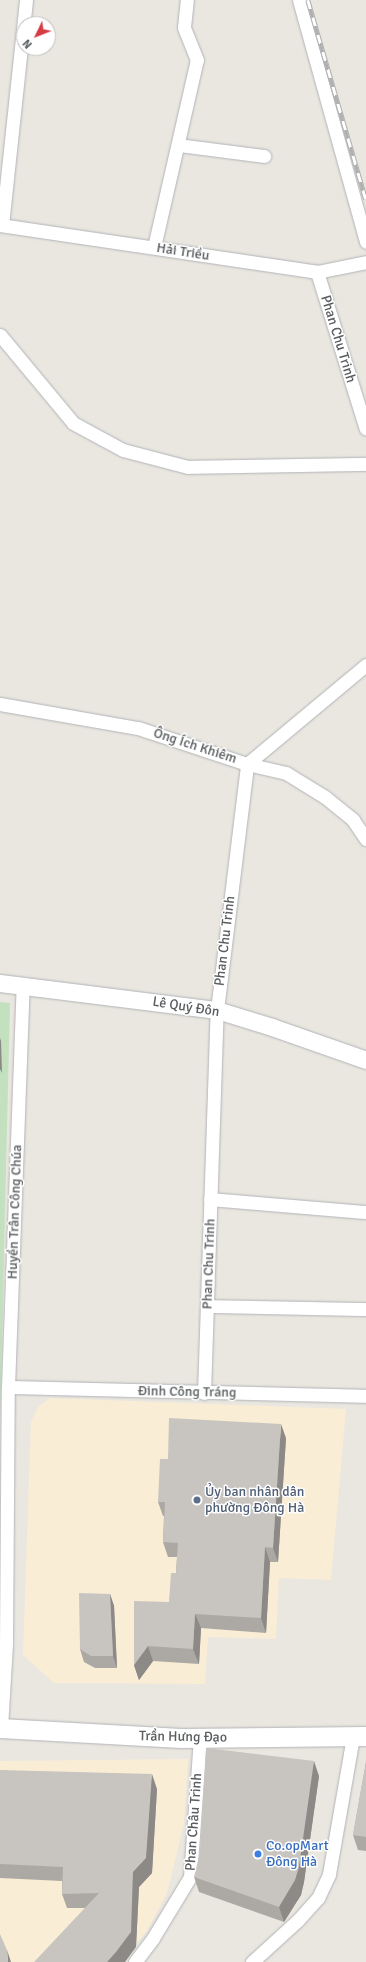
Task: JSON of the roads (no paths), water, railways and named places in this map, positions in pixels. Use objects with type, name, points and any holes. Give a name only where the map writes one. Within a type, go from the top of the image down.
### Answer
[{"type":"main road","name":"Trần Hưng Đạo","points":[[0,1728],[200,1738],[359,1736]]},
{"type":"street","points":[[1,225],[26,0]]},
{"type":"street","points":[[154,247],[197,60],[184,27],[187,0]]},
{"type":"street","points":[[299,0],[317,71],[366,242]]},
{"type":"street","points":[[178,145],[264,156]]},
{"type":"street","name":"Hải Triều","points":[[1,225],[317,272],[366,262]]},
{"type":"street","name":"Phan Chu Trinh","points":[[317,272],[366,429]]},
{"type":"street","points":[[0,335],[74,423],[123,450],[188,468],[366,464]]},
{"type":"street","points":[[248,764],[366,665]]},
{"type":"street","name":"Ông Ích Khiêm","points":[[0,704],[138,728],[248,764],[286,773],[325,797],[353,820],[366,839]]},
{"type":"street","name":"Phan Chu Trinh","points":[[204,1393],[217,1010],[248,764]]},
{"type":"street","name":"Lê Quý Đôn","points":[[0,983],[217,1010],[272,1027],[366,1060]]},
{"type":"street","name":"Huyền Trân Công Chúa","points":[[0,1728],[6,1643],[8,1387],[23,985]]},
{"type":"street","points":[[210,1199],[366,1212]]},
{"type":"street","points":[[208,1306],[366,1309]]},
{"type":"street","name":"Đinh Công Tráng","points":[[8,1387],[366,1396]]},
{"type":"street","points":[[252,1962],[298,1920],[318,1898],[329,1874],[359,1736]]},
{"type":"street","name":"Phan Châu Trinh","points":[[135,1962],[153,1938],[190,1878],[200,1738]]},
{"type":"railway","points":[[308,0],[366,199]]},
{"type":"place","name":"Ủy ban nhân dân phường Đông Hà","points":[[197,1500]]},
{"type":"place","name":"Co.opMart Đông Hà","points":[[258,1854]]}]
